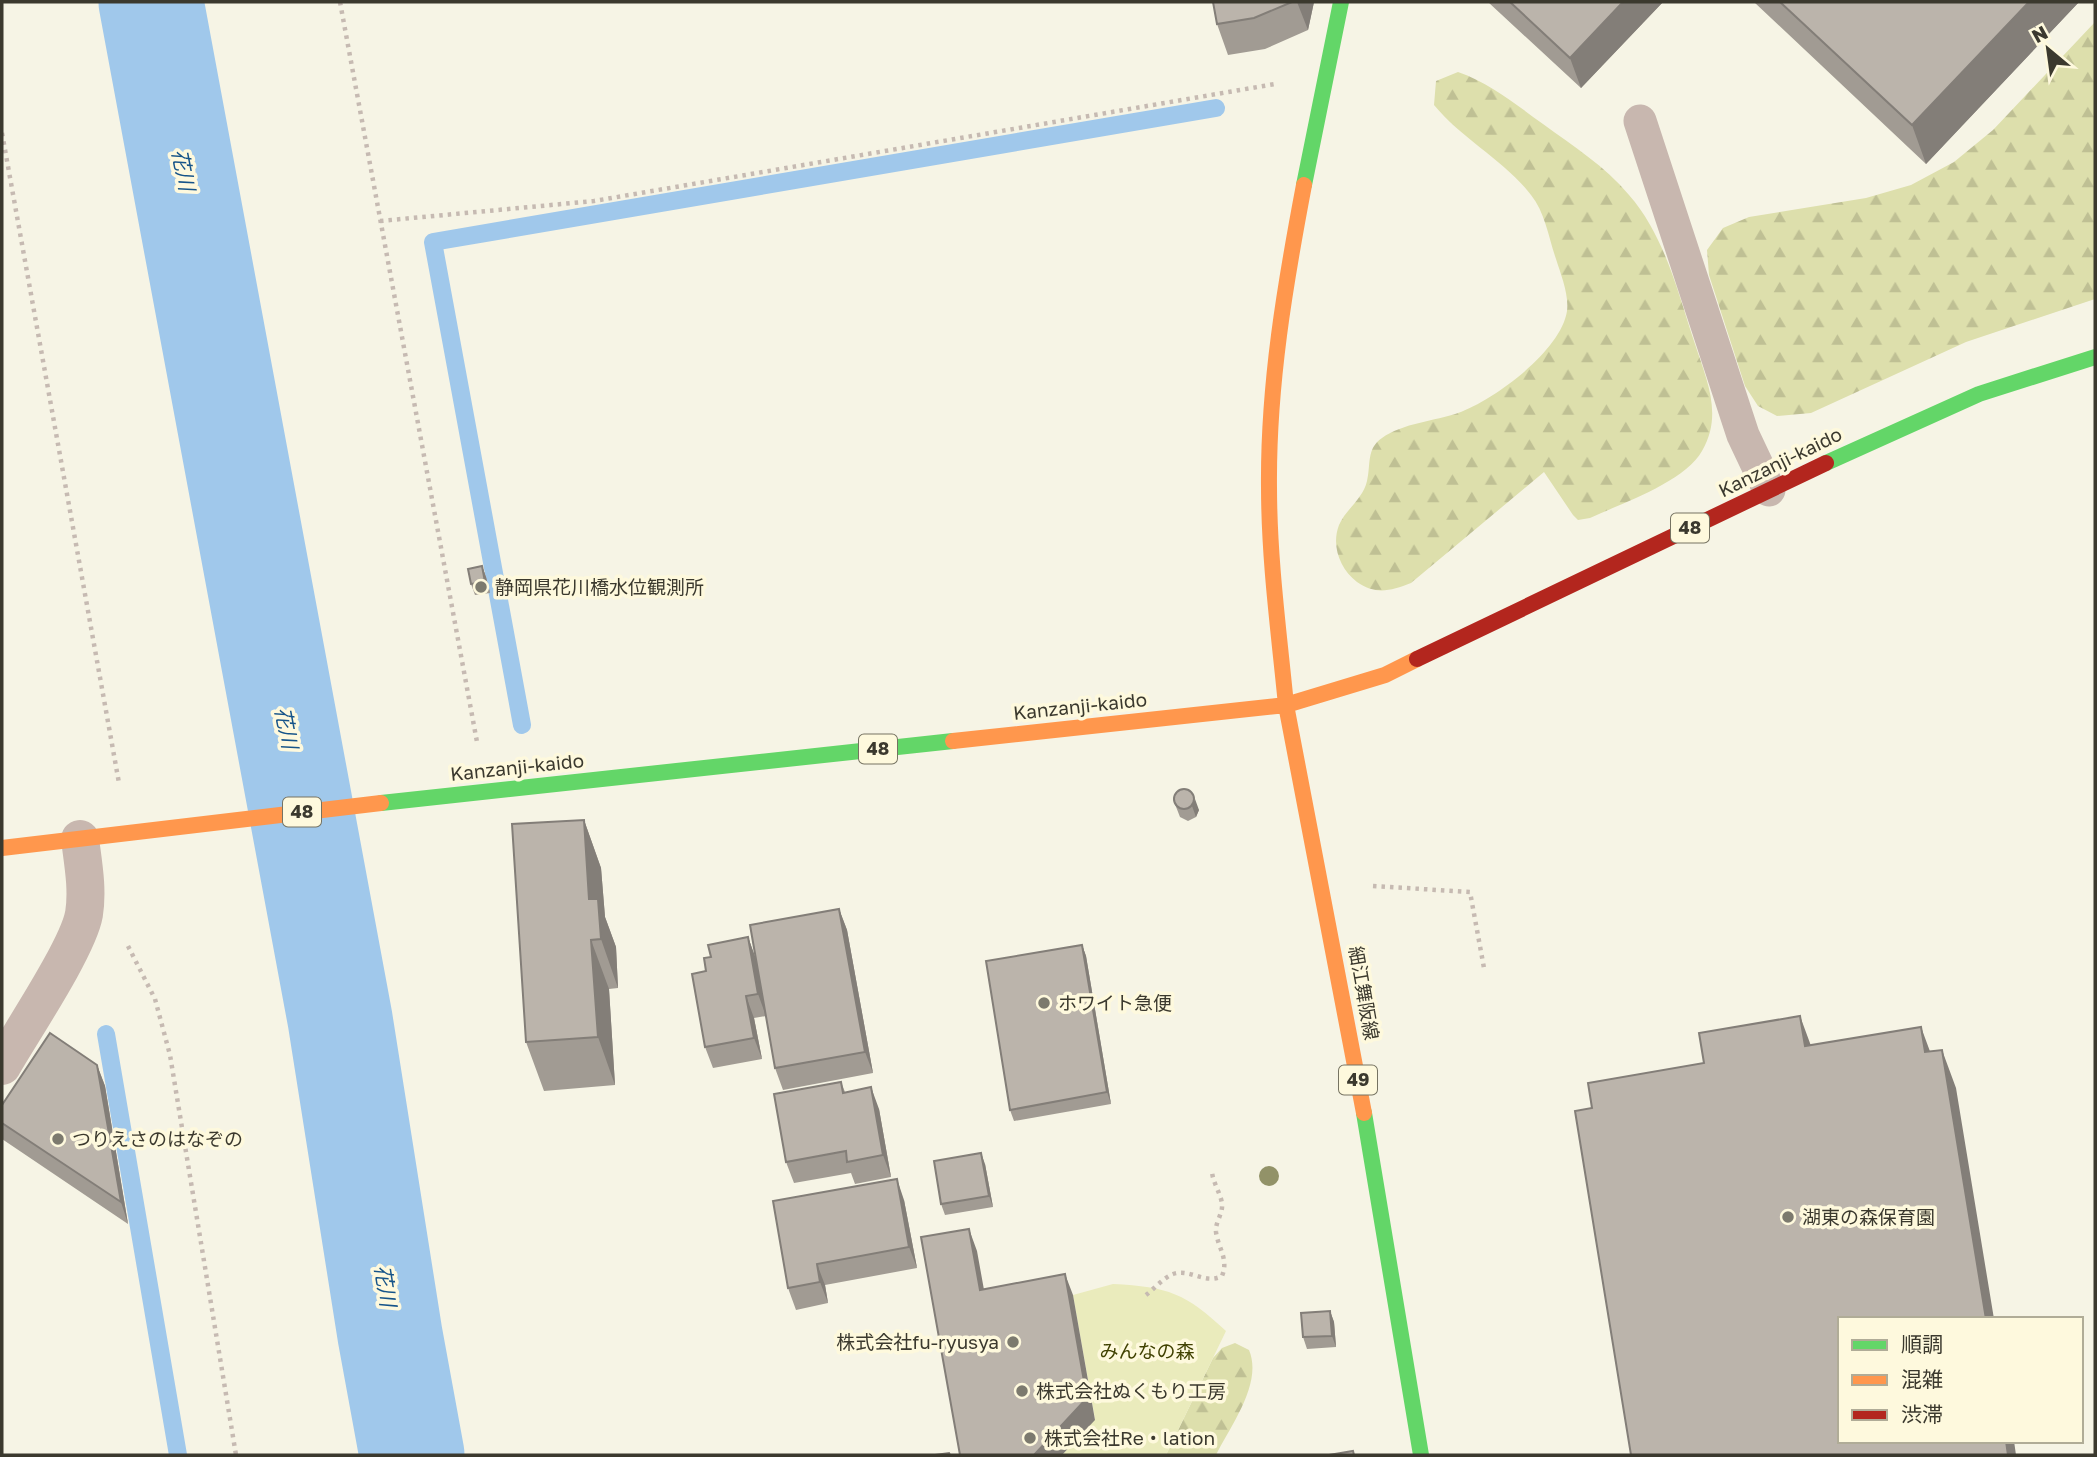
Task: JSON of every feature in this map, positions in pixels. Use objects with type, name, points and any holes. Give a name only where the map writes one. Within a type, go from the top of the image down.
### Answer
[{"type":"main road","name":"細江舞阪線","points":[[1341,2],[1280,319],[1272,389],[1269,460],[1271,531],[1286,705],[1349,1023],[1421,1455]]},
{"type":"main road","name":"Kanzanji-kaido","points":[[2,848],[486,791],[1286,705],[1385,675],[1984,390],[2060,365],[2095,357]]},
{"type":"street","points":[[2,1066],[72,945],[84,916],[85,884],[80,839]]},
{"type":"lane","points":[[1640,121],[1743,435],[1769,490]]},
{"type":"path","points":[[340,2],[486,791]]},
{"type":"path","points":[[380,221],[594,201],[1327,75]]},
{"type":"path","points":[[2,133],[131,832]]},
{"type":"path","points":[[1371,886],[1470,892],[1484,968]]},
{"type":"path","points":[[84,916],[130,948],[155,999],[170,1055],[236,1455]]},
{"type":"path","points":[[1146,1295],[1173,1274],[1191,1274],[1207,1279],[1222,1276],[1225,1268],[1216,1229],[1222,1203],[1213,1185],[1212,1172]]},
{"type":"green space","points":[[2095,22],[2095,299],[1966,342],[1811,413],[1777,416],[1758,406],[1745,386],[1709,275],[1707,250],[1723,228],[1749,217],[1866,198],[1911,185],[1954,162],[1993,130]]},
{"type":"green space","points":[[1458,72],[1502,95],[1588,157],[1620,185],[1641,211],[1661,247],[1676,285],[1708,385],[1711,424],[1708,438],[1694,462],[1668,482],[1652,490],[1590,518],[1578,520],[1544,472],[1411,583],[1390,590],[1370,589],[1357,582],[1346,571],[1336,541],[1342,519],[1365,487],[1373,447],[1390,433],[1473,407],[1507,386],[1552,342],[1567,311],[1564,285],[1536,202],[1520,182],[1434,105],[1436,81]]},
{"type":"green space","name":"みんなの森","points":[[1113,1284],[1149,1287],[1175,1294],[1199,1308],[1226,1331],[1166,1455],[1062,1455],[1095,1419],[1073,1295]]},
{"type":"green space","points":[[1235,1343],[1249,1350],[1252,1376],[1243,1404],[1216,1455],[1166,1455],[1213,1358],[1222,1348]]},
{"type":"building","points":[[1213,2],[1292,2],[1254,18],[1217,24]]},
{"type":"building","points":[[1510,2],[1623,2],[1570,58]]},
{"type":"building","points":[[1780,2],[2029,2],[1912,125]]},
{"type":"building","points":[[482,566],[485,582],[471,584],[468,569]]},
{"type":"building","points":[[1184,789],[1191,792],[1194,799],[1191,806],[1184,809],[1177,806],[1174,799],[1177,792]]},
{"type":"building","points":[[584,820],[589,899],[598,899],[601,939],[591,940],[598,1037],[526,1042],[512,824]]},
{"type":"building","points":[[839,909],[865,1052],[775,1068],[750,925]]},
{"type":"building","points":[[748,937],[758,994],[746,996],[754,1038],[705,1047],[692,974],[706,971],[704,958],[711,957],[708,945]]},
{"type":"building","points":[[1082,945],[1107,1092],[1010,1110],[986,961]]},
{"type":"building","points":[[1800,1016],[1805,1046],[1921,1027],[1925,1052],[1942,1050],[1986,1317],[1838,1317],[1838,1443],[2006,1443],[2008,1455],[1631,1455],[1575,1111],[1592,1108],[1588,1083],[1704,1063],[1699,1033]]},
{"type":"building","name":"つりえさのはなぞの","points":[[50,1033],[97,1065],[121,1202],[2,1123],[2,1105]]},
{"type":"building","points":[[841,1082],[843,1093],[871,1087],[883,1155],[847,1162],[846,1151],[786,1162],[774,1094]]},
{"type":"building","points":[[981,1153],[989,1196],[941,1204],[934,1161]]},
{"type":"building","points":[[897,1179],[909,1247],[817,1264],[820,1282],[788,1288],[773,1201]]},
{"type":"building","points":[[969,1229],[980,1290],[1065,1274],[1087,1398],[1034,1455],[960,1455],[921,1237]]},
{"type":"building","points":[[1330,1311],[1332,1336],[1303,1337],[1301,1313]]},
{"type":"building","points":[[1353,1451],[1354,1455],[1329,1455]]},
{"type":"waterway","name":"花川","points":[[151,2],[340,1019],[390,1335],[412,1455]]},
{"type":"waterway","points":[[522,725],[433,242],[1216,108]]},
{"type":"waterway","points":[[106,1034],[178,1455]]},
{"type":"traffic: fast","points":[[1304,185],[1341,2]]},
{"type":"traffic: fast","points":[[1826,463],[1979,394],[2095,357]]},
{"type":"traffic: fast","points":[[381,803],[953,741]]},
{"type":"traffic: fast","points":[[1364,1113],[1421,1455]]},
{"type":"traffic: slow","points":[[1286,705],[1271,542],[1269,449],[1279,335],[1304,185]]},
{"type":"traffic: slow","points":[[953,741],[1286,705],[1385,675],[1417,659]]},
{"type":"traffic: slow","points":[[1286,705],[1364,1113]]},
{"type":"traffic: slow","points":[[2,848],[381,803]]},
{"type":"traffic: jam","points":[[1417,659],[1826,463]]},
{"type":"place","name":"静岡県花川橋水位観測所","points":[[481,587]]},
{"type":"place","name":"ホワイト急便","points":[[1044,1003]]},
{"type":"place","name":"つりえさのはなぞの","points":[[58,1139]]},
{"type":"place","name":"湖東の森保育園","points":[[1788,1217]]},
{"type":"place","name":"株式会社fu-ryusya","points":[[1013,1342]]},
{"type":"place","name":"株式会社ぬくもり工房","points":[[1022,1391]]},
{"type":"place","name":"株式会社Re・lation","points":[[1030,1438]]}]
